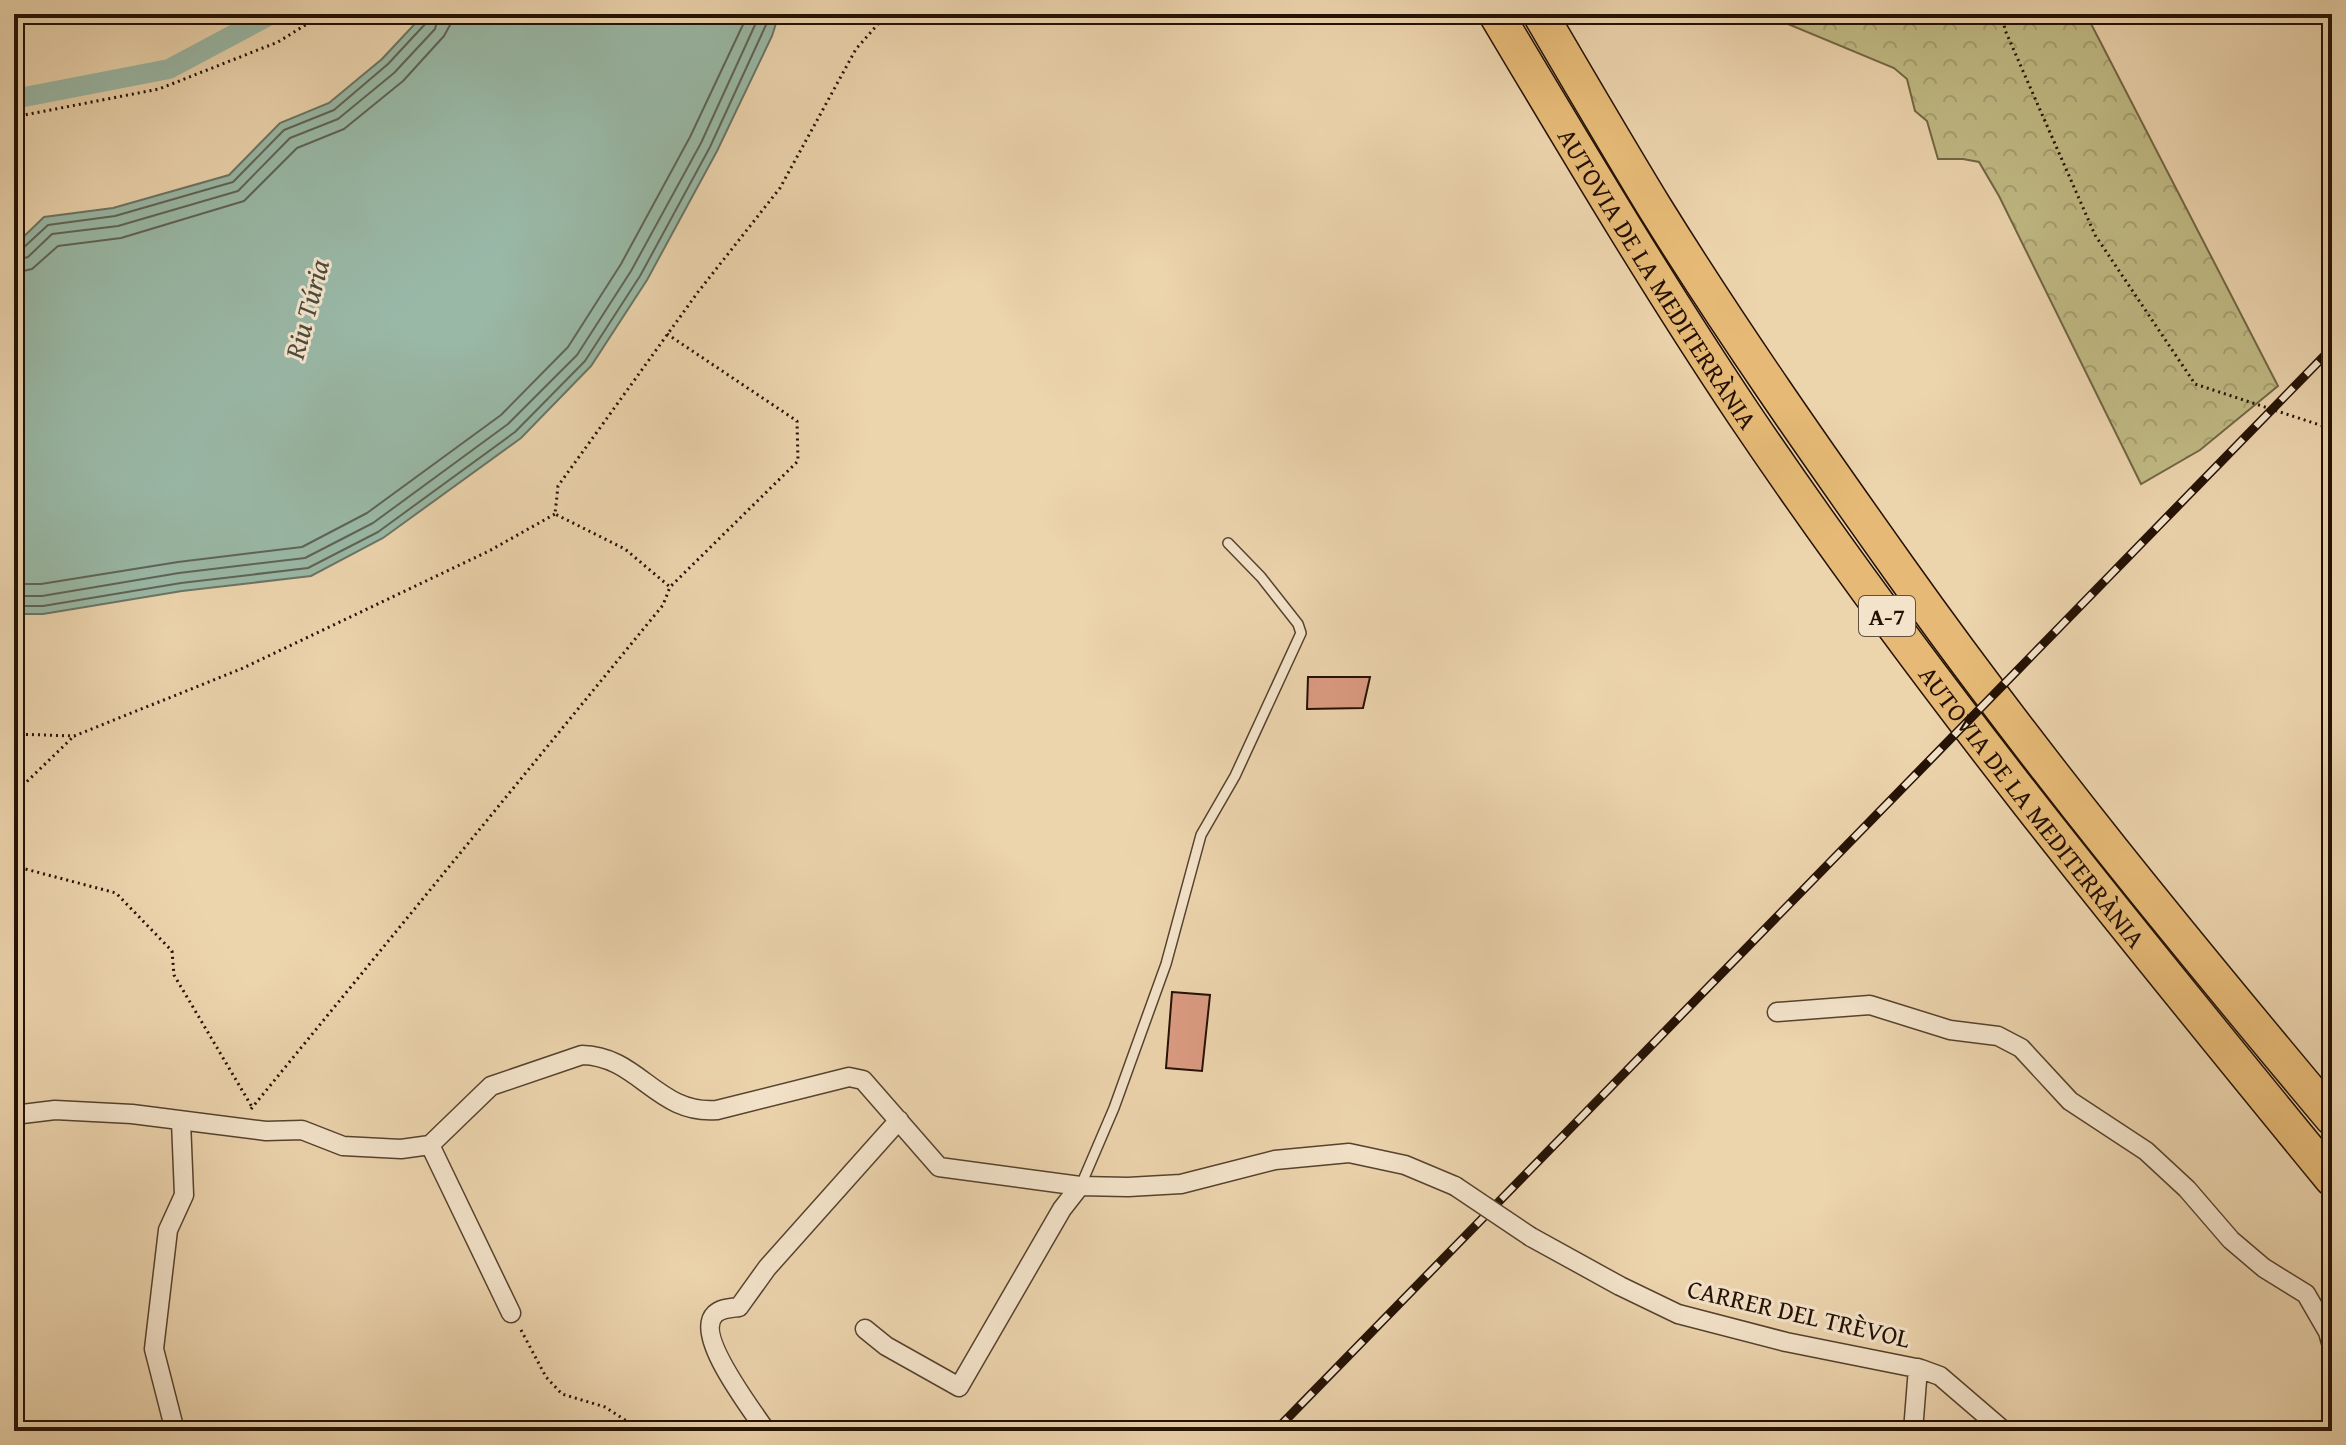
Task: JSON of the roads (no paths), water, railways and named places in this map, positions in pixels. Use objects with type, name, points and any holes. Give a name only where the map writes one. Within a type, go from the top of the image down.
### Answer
[{"type":"highway","name":"AUTOVIA DE LA MEDITERRÀNIA","points":[[1496,14],[1651,271],[1743,413],[1870,592],[2014,787],[2332,1179]]},
{"type":"highway","name":"AUTOVIA DE LA MEDITERRÀNIA","points":[[1540,14],[1656,210],[1776,392],[1902,573],[2176,931],[2332,1118]]},
{"type":"street","points":[[1777,1012],[1870,1005],[1950,1030],[1998,1036],[2021,1048],[2070,1101],[2146,1151],[2187,1189],[2231,1240],[2264,1268],[2306,1294],[2328,1332],[2332,1346]]},
{"type":"street","name":"CARRER DEL TRÈVOL","points":[[430,1145],[491,1086],[582,1055],[619,1063],[674,1104],[704,1111],[849,1077],[863,1080],[939,1167],[1080,1186],[1181,1184],[1275,1160],[1349,1153],[1405,1165],[1455,1186],[1531,1237],[1678,1314],[1786,1342],[1918,1368],[1940,1376],[2004,1431]]},
{"type":"street","points":[[14,1115],[55,1110],[132,1114],[266,1131],[302,1130],[343,1146],[401,1149],[430,1145],[511,1313]]},
{"type":"street","points":[[766,1431],[717,1355],[709,1335],[709,1322],[722,1309],[739,1307],[767,1268],[899,1120]]},
{"type":"street","points":[[175,1431],[154,1349],[168,1230],[184,1195],[181,1121]]},
{"type":"street","points":[[865,1329],[886,1346],[959,1387],[1062,1209],[1080,1186]]},
{"type":"street","points":[[1913,1431],[1918,1368]]},
{"type":"lane","points":[[1080,1186],[1114,1108],[1166,964],[1201,835],[1235,776],[1301,633],[1298,624],[1261,577],[1228,543]]},
{"type":"water","name":"Riu Túria","points":[[424,14],[779,14],[772,36],[717,151],[647,280],[591,366],[521,438],[383,538],[311,576],[182,591],[43,614],[14,614],[14,246],[44,217],[113,208],[229,175],[280,123],[329,103],[382,59]]},
{"type":"waterway","points":[[14,99],[169,69],[272,14]]},
{"type":"railway","points":[[1275,1431],[2332,348]]}]
